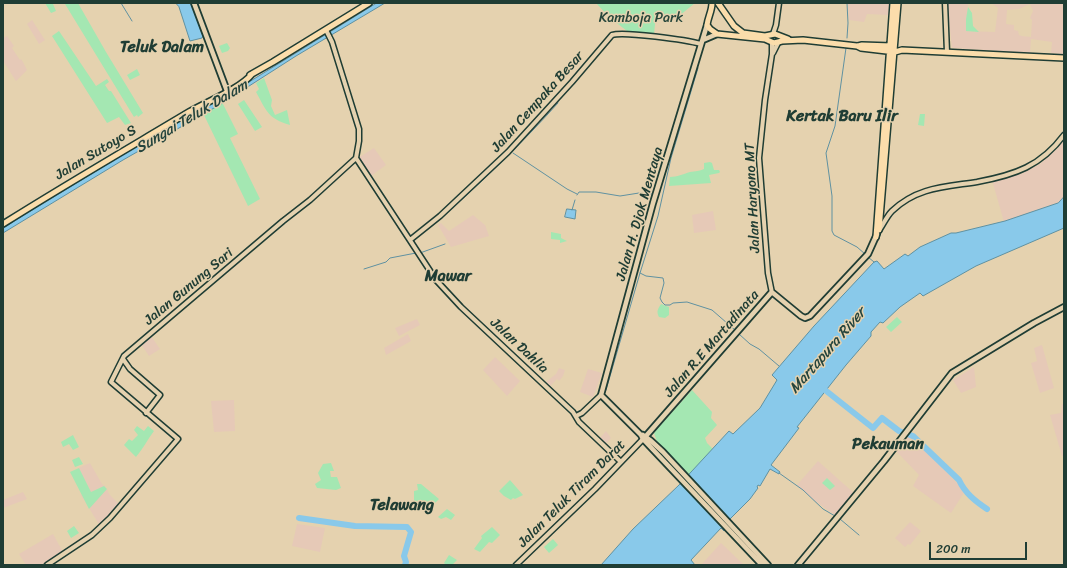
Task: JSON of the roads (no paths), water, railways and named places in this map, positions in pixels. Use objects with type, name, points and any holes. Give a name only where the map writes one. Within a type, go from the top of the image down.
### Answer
[{"type":"highway","name":"Jalan Sutoyo S","points":[[3,224],[110,158],[227,90],[247,76],[327,31],[369,3]]},
{"type":"highway","points":[[712,3],[712,11],[709,15],[707,25],[717,34],[765,39],[772,42],[777,38]]},
{"type":"highway","points":[[718,3],[734,26],[743,33],[793,40],[857,46],[862,45],[902,50],[1064,58]]},
{"type":"highway","points":[[892,49],[893,3]]},
{"type":"highway","points":[[879,230],[892,49],[898,3]]},
{"type":"highway","points":[[712,11],[722,9]]},
{"type":"highway","points":[[725,36],[734,26]]},
{"type":"highway","points":[[876,237],[885,143]]},
{"type":"main road","points":[[194,3],[227,90]]},
{"type":"main road","name":"Jalan H. Djok Mentaya","points":[[601,396],[654,203],[707,25]]},
{"type":"main road","points":[[702,42],[717,34]]},
{"type":"main road","name":"Jalan R.E Martadinata","points":[[643,437],[772,293],[801,316],[808,317],[812,315],[868,254],[879,230]]},
{"type":"main road","points":[[798,565],[839,517],[948,378],[957,369],[1064,307]]},
{"type":"main road","points":[[601,396],[661,454],[762,565]]},
{"type":"main road","points":[[746,546],[768,565]]},
{"type":"street","name":"Jalan Haryono MT","points":[[772,54],[777,38],[776,26],[779,3]]},
{"type":"street","points":[[945,3],[947,52]]},
{"type":"street","points":[[327,31],[359,128],[359,141],[356,158]]},
{"type":"street","name":"Jalan Cempaka Besar","points":[[410,240],[440,216],[508,152],[572,82],[612,35],[623,34],[702,42]]},
{"type":"street","name":"Jalan Haryono MT","points":[[772,42],[772,54],[765,100],[759,158],[768,273],[772,293]]},
{"type":"street","name":"Jalan R.E Martadinata","points":[[879,230],[891,212],[902,203],[926,190],[978,182],[1025,169],[1046,155],[1056,146],[1064,135]]},
{"type":"street","name":"Jalan Dahlia","points":[[356,158],[436,280],[457,302],[558,397],[576,416],[579,422],[621,462]]},
{"type":"street","name":"Jalan Gunung Sari","points":[[47,565],[92,535],[110,518],[178,439],[111,382],[123,359],[356,158]]},
{"type":"street","points":[[123,359],[130,369],[160,395],[146,413]]},
{"type":"street","points":[[576,416],[582,413],[601,396]]},
{"type":"street","name":"Jalan Teluk Tiram Darat","points":[[516,565],[621,462],[643,437]]},
{"type":"water","points":[[176,3],[191,3],[203,36],[202,38],[190,41],[179,7]]},
{"type":"water","name":"Sungai Teluk Dalam","points":[[377,3],[385,3],[296,56],[221,104],[123,160],[3,233],[3,228],[132,149],[249,82]]},
{"type":"water","name":"Martapura River","points":[[1064,197],[1064,228],[976,266],[923,296],[920,293],[900,307],[883,323],[880,322],[871,332],[871,336],[797,427],[799,428],[771,465],[780,472],[779,474],[770,469],[750,499],[730,519],[733,523],[724,531],[721,528],[691,560],[695,565],[601,565],[633,529],[679,485],[729,431],[733,434],[760,408],[777,380],[772,375],[814,326],[874,262],[877,261],[884,269],[905,254],[908,256],[920,247],[951,233],[1005,221],[1058,203]]},
{"type":"water","points":[[567,209],[576,210],[575,219],[565,217]]},
{"type":"waterway","points":[[121,3],[132,21]]},
{"type":"waterway","points":[[847,3],[847,38]]},
{"type":"waterway","points":[[846,48],[835,126],[826,153],[832,196],[832,231],[834,235],[857,247],[865,254]]},
{"type":"waterway","points":[[606,390],[658,216],[671,158],[698,68]]},
{"type":"waterway","points":[[449,211],[505,158],[558,103]]},
{"type":"waterway","points":[[513,153],[577,194]]},
{"type":"waterway","points":[[577,195],[579,192],[596,192],[620,196],[639,193],[654,194]]},
{"type":"waterway","points":[[572,210],[575,200]]},
{"type":"waterway","points":[[414,243],[414,240],[433,224]]},
{"type":"waterway","points":[[420,253],[445,244]]},
{"type":"waterway","points":[[364,269],[386,262],[390,258],[416,253]]},
{"type":"waterway","points":[[868,257],[874,262]]},
{"type":"waterway","points":[[640,273],[646,276],[663,278],[664,283],[660,298],[665,305],[687,302],[712,310],[735,330]]},
{"type":"waterway","points":[[440,281],[445,286]]},
{"type":"waterway","points":[[739,334],[779,366]]},
{"type":"waterway","points":[[820,386],[873,428],[882,418],[899,431],[913,436],[959,480],[964,489],[978,503],[987,509]]},
{"type":"waterway","points":[[779,473],[803,490],[823,509],[835,516]]},
{"type":"waterway","points":[[299,518],[355,526],[407,527],[411,532],[404,556],[406,562],[405,565]]},
{"type":"waterway","points":[[840,519],[859,535]]},
{"type":"district","name":"Teluk Dalam","points":[[162,48]]},
{"type":"district","name":"Kertak Baru Ilir","points":[[842,117]]},
{"type":"district","name":"Mawar","points":[[448,277]]},
{"type":"district","name":"Pekauman","points":[[888,445]]},
{"type":"district","name":"Telawang","points":[[402,506]]},
{"type":"park label","name":"Kamboja Park","points":[[641,18]]}]
